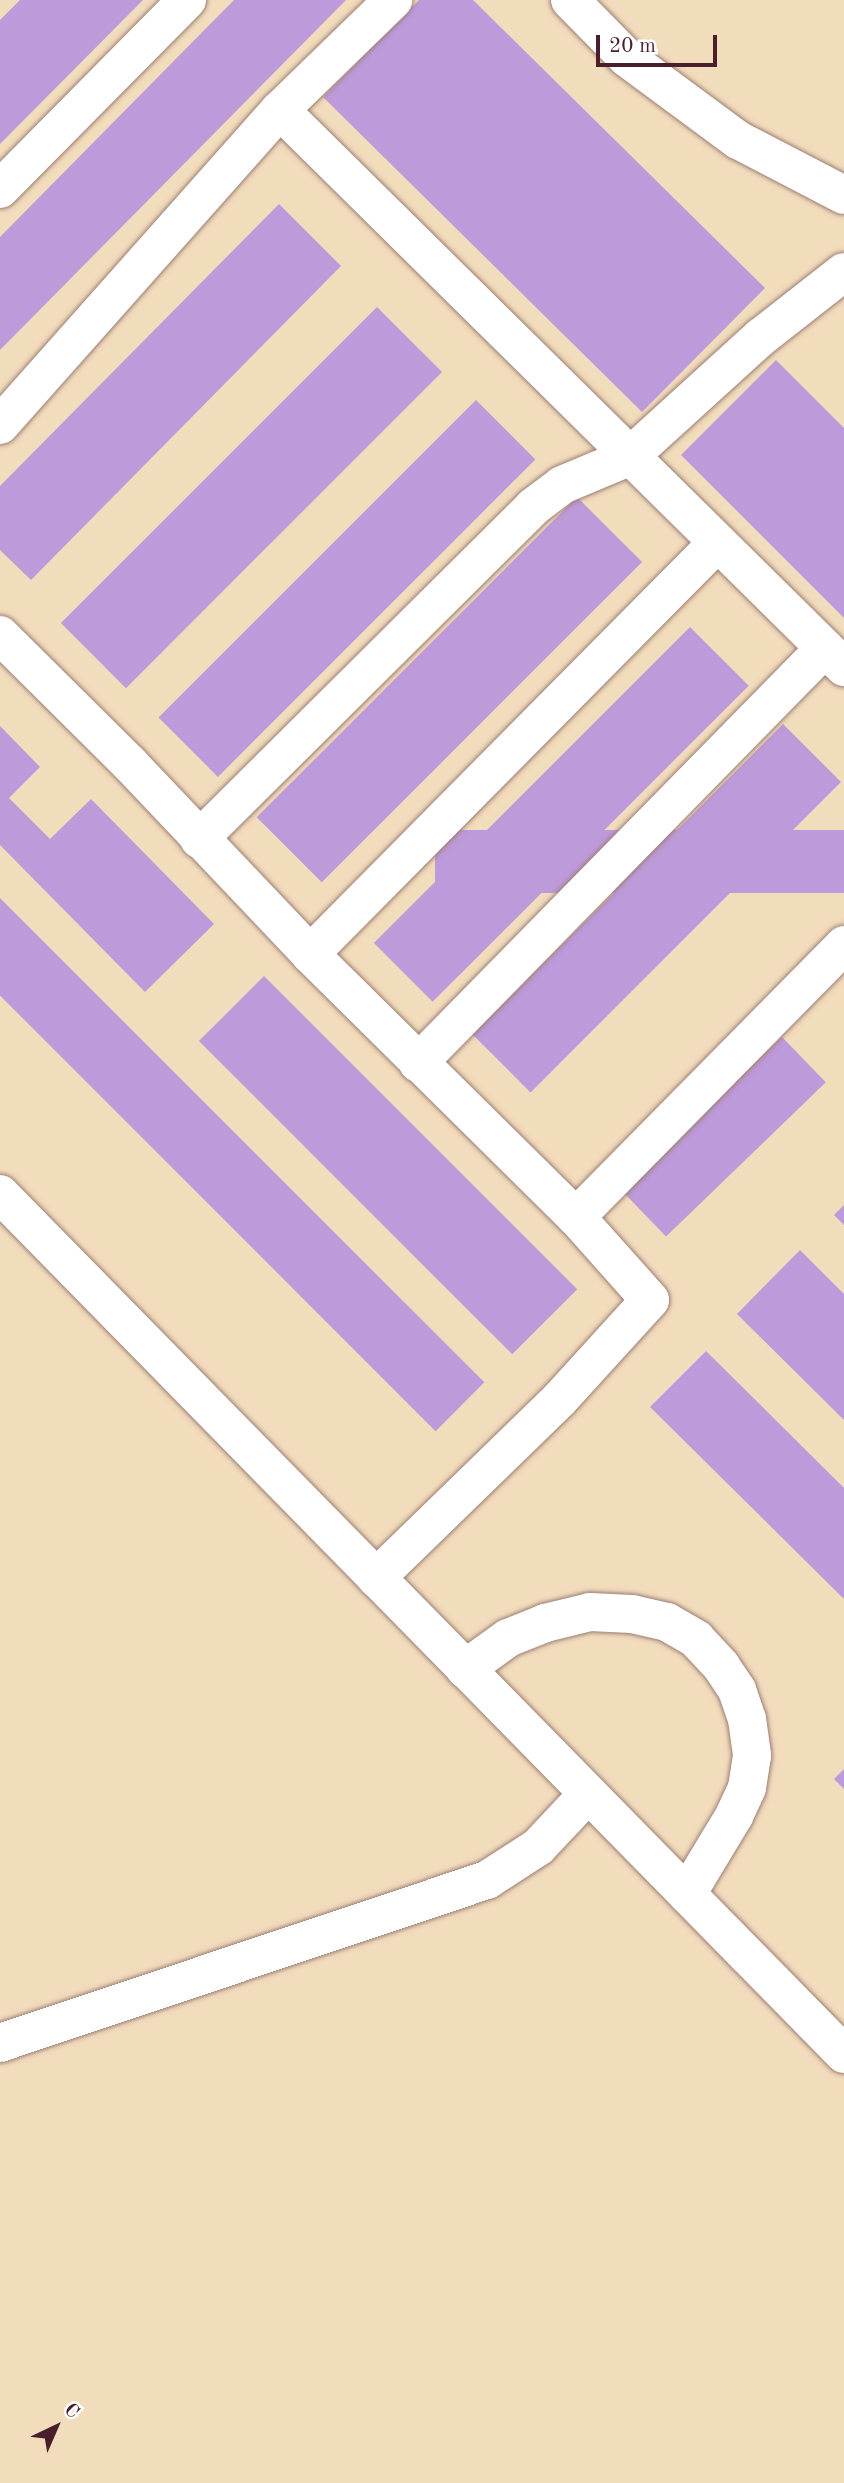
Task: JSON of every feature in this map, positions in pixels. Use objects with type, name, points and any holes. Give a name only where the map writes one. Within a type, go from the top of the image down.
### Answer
[{"type":"main road","points":[[0,189],[187,0]]},
{"type":"main road","points":[[0,425],[279,110],[393,0]]},
{"type":"main road","points":[[570,0],[627,58],[738,140],[844,195]]},
{"type":"main road","points":[[279,110],[834,657],[418,1063]]},
{"type":"main road","points":[[198,839],[533,507],[562,485],[629,457],[761,337],[844,272]]},
{"type":"main road","points":[[310,954],[717,543]]},
{"type":"main road","points":[[0,635],[130,764],[198,839],[310,954],[576,1217],[650,1300],[559,1400],[376,1578]]},
{"type":"main road","points":[[576,1217],[844,945]]},
{"type":"main road","points":[[0,1194],[844,2054]]},
{"type":"main road","points":[[465,1669],[508,1638],[545,1623],[590,1612],[632,1615],[667,1622],[696,1639],[737,1690],[747,1719],[752,1756],[743,1797],[687,1894]]},
{"type":"main road","points":[[0,2043],[487,1880],[538,1847],[588,1794]]},
{"type":"building","points":[[20,0],[143,0],[0,144],[0,20]]},
{"type":"building","points":[[234,0],[346,0],[0,350],[0,237]]},
{"type":"building","points":[[419,0],[473,0],[765,288],[642,412],[323,97]]},
{"type":"building","points":[[279,204],[341,266],[31,580],[0,550],[0,486]]},
{"type":"building","points":[[377,307],[442,372],[126,688],[61,623]]},
{"type":"building","points":[[776,360],[844,428],[844,618],[681,455]]},
{"type":"building","points":[[476,400],[535,459],[218,777],[159,717]]},
{"type":"building","points":[[577,497],[642,562],[322,882],[257,817]]},
{"type":"building","points":[[690,627],[749,686],[433,1002],[374,943]]},
{"type":"building","points":[[783,724],[841,782],[531,1092],[473,1034]]},
{"type":"building","points":[[0,726],[40,767],[9,798],[50,839],[91,799],[214,924],[145,992],[0,845]]},
{"type":"building","points":[[435,830],[844,830],[844,893],[435,893]]},
{"type":"building","points":[[0,898],[484,1382],[436,1431],[0,996]]},
{"type":"building","points":[[264,976],[577,1289],[512,1354],[199,1041]]},
{"type":"building","points":[[782,1037],[826,1082],[666,1237],[622,1191]]},
{"type":"building","points":[[844,1205],[844,1225],[834,1215]]},
{"type":"building","points":[[800,1250],[844,1294],[844,1420],[737,1314]]},
{"type":"building","points":[[706,1351],[844,1488],[844,1599],[650,1407]]},
{"type":"building","points":[[844,1769],[844,1789],[834,1779]]}]
